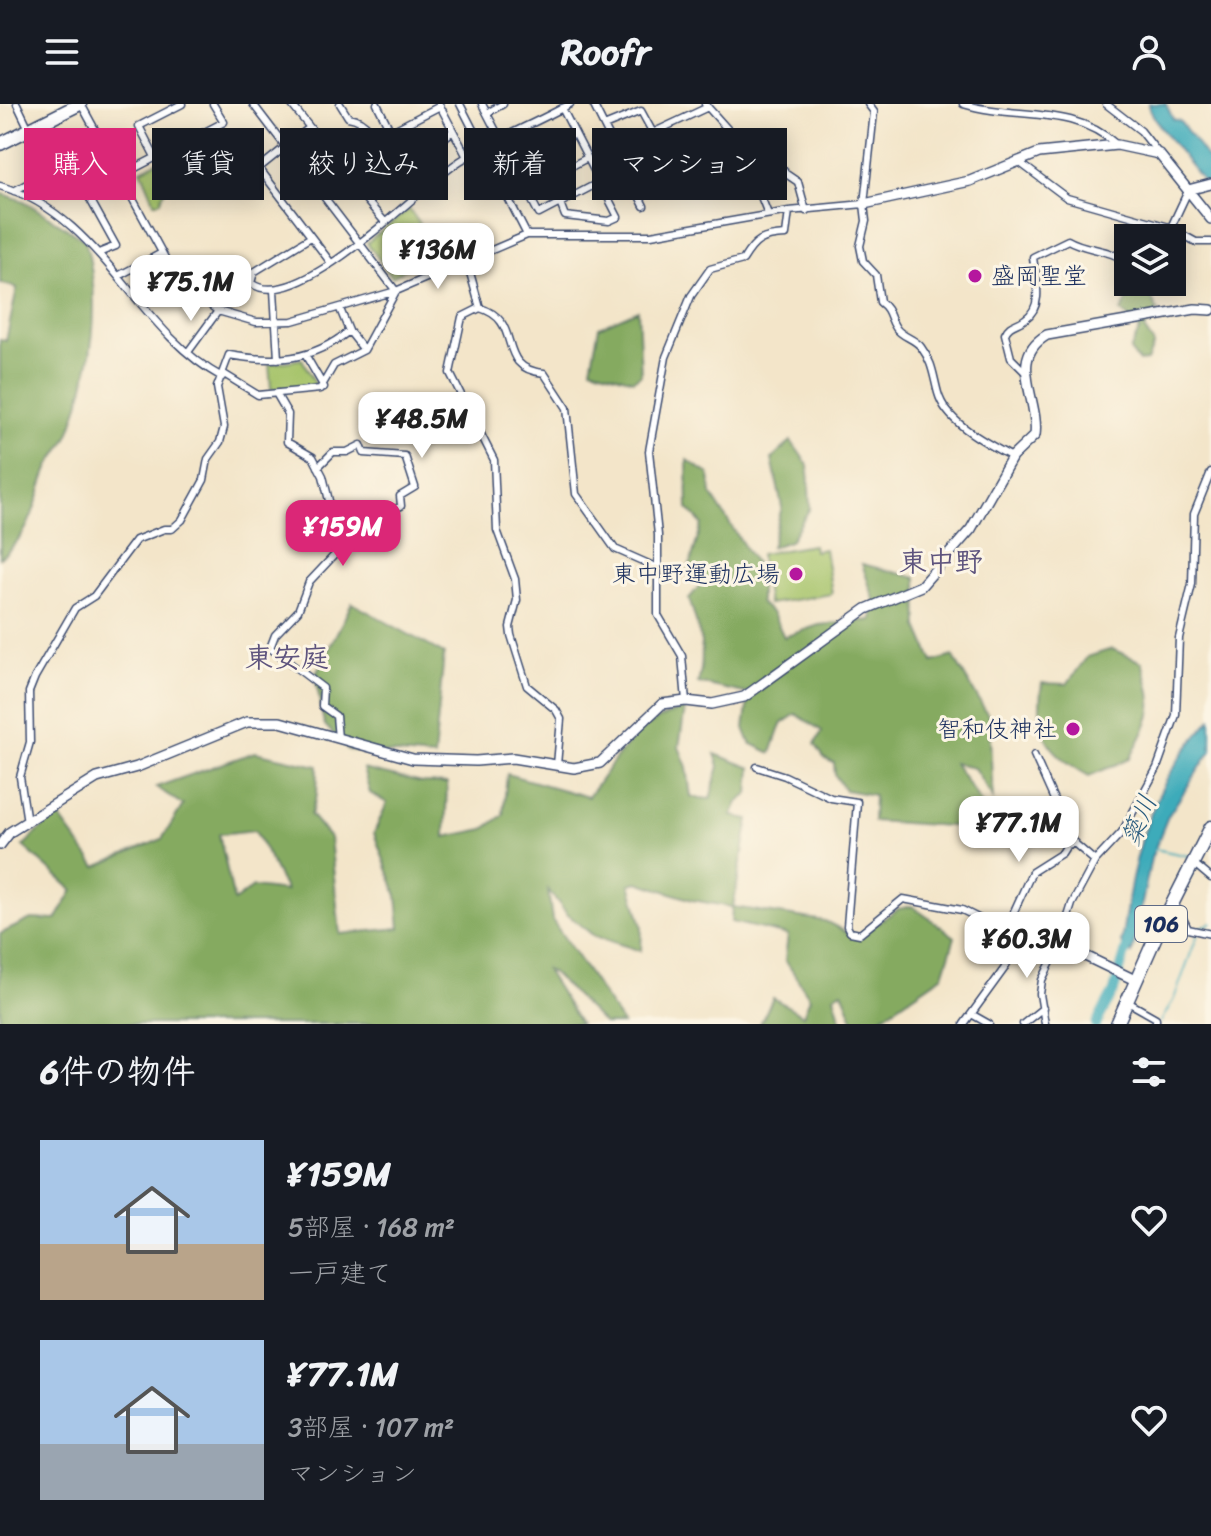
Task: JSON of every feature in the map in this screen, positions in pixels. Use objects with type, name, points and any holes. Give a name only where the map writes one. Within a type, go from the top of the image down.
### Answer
[{"type":"highway","points":[[28,128],[67,104]]},
{"type":"highway","points":[[28,128],[81,104]]},
{"type":"highway","points":[[0,136],[24,129]]},
{"type":"highway","points":[[0,144],[24,130]]},
{"type":"highway","name":"106","points":[[1117,1024],[1131,978],[1211,827]]},
{"type":"street","points":[[17,104],[28,128]]},
{"type":"street","points":[[81,104],[94,128]]},
{"type":"street","points":[[152,151],[139,126],[182,104]]},
{"type":"street","points":[[212,128],[224,122],[213,104]]},
{"type":"street","points":[[253,104],[280,142]]},
{"type":"street","points":[[291,104],[309,128]]},
{"type":"street","points":[[340,104],[348,117],[357,118],[368,128]]},
{"type":"street","points":[[460,104],[473,128]]},
{"type":"street","points":[[482,104],[494,128]]},
{"type":"street","points":[[487,113],[503,104]]},
{"type":"street","points":[[523,128],[570,104]]},
{"type":"street","points":[[593,104],[604,126],[641,111],[650,128]]},
{"type":"street","points":[[868,104],[874,112],[864,204],[866,221],[860,246],[863,261],[876,275],[880,302],[889,309],[895,327],[921,346],[936,371],[938,392],[947,413],[989,445],[1012,457]]},
{"type":"street","points":[[963,104],[1023,109],[1089,124],[1117,145]]},
{"type":"street","points":[[1106,104],[1141,131],[1193,189],[1211,219]]},
{"type":"street","points":[[380,105],[391,128]]},
{"type":"street","points":[[397,128],[439,105],[464,151]]},
{"type":"street","points":[[663,128],[706,106],[726,128]]},
{"type":"street","points":[[562,108],[572,128]]},
{"type":"street","points":[[448,135],[453,131]]},
{"type":"street","points":[[576,136],[592,167]]},
{"type":"street","points":[[132,200],[160,254],[184,287],[218,311],[275,323],[340,309],[396,291],[527,235],[651,235],[768,214],[864,204],[958,185],[1054,151],[1117,145],[1159,154]]},
{"type":"street","points":[[280,151],[259,168],[280,196]]},
{"type":"street","points":[[576,164],[587,158]]},
{"type":"street","points":[[311,237],[254,272],[251,283],[274,290],[299,283],[331,263],[464,159]]},
{"type":"street","points":[[1019,162],[1067,198],[1158,224]]},
{"type":"street","points":[[787,173],[798,182],[806,211]]},
{"type":"street","points":[[1171,224],[1193,189],[1211,184]]},
{"type":"street","points":[[0,186],[61,218],[101,252],[188,352],[258,395],[313,392],[324,387],[334,365],[364,350],[396,291]]},
{"type":"street","points":[[14,191],[24,186]]},
{"type":"street","points":[[531,200],[539,214],[592,186]]},
{"type":"street","points":[[91,200],[116,246],[101,252]]},
{"type":"street","points":[[283,200],[331,263]]},
{"type":"street","points":[[327,200],[396,291]]},
{"type":"street","points":[[366,200],[384,221]]},
{"type":"street","points":[[510,200],[527,235]]},
{"type":"street","points":[[560,203],[565,216],[609,221],[618,217],[609,200]]},
{"type":"street","points":[[641,200],[644,206]]},
{"type":"street","points":[[762,200],[768,214]]},
{"type":"street","points":[[686,701],[682,656],[658,615],[658,568],[649,451],[666,357],[691,296],[710,269],[743,260],[754,242],[765,235],[786,235],[789,211]]},
{"type":"street","points":[[1186,236],[1196,242],[1211,242]]},
{"type":"street","points":[[0,845],[10,832],[97,778],[137,767],[234,725],[265,720],[413,759],[476,761],[500,757],[574,768],[600,763],[662,704],[686,701],[712,704],[744,697],[866,609],[921,586],[971,529],[1012,457],[1031,443],[1037,426],[1024,371],[1011,358],[1005,334],[1008,327],[1033,313],[1038,304],[1033,257],[1068,240],[1084,250],[1094,249],[1114,258]]},
{"type":"street","points":[[120,275],[160,254]]},
{"type":"street","points":[[467,262],[480,308]]},
{"type":"street","points":[[274,290],[278,359]]},
{"type":"street","points":[[557,765],[561,719],[550,704],[527,686],[511,635],[517,600],[515,579],[497,530],[494,460],[450,373],[459,321],[480,308],[494,312],[501,320],[520,366],[528,371],[544,373],[567,408],[573,486],[610,543],[623,554],[658,568]]},
{"type":"street","points":[[340,309],[349,331],[364,350]]},
{"type":"street","points":[[1024,371],[1038,340],[1047,335],[1184,311],[1211,310]]},
{"type":"street","points":[[188,352],[218,311]]},
{"type":"street","points":[[27,822],[20,777],[30,742],[29,692],[75,608],[94,596],[136,540],[172,529],[182,520],[204,480],[208,459],[224,427],[217,387],[229,355],[278,359],[306,356],[349,331]]},
{"type":"street","points":[[306,356],[324,387]]},
{"type":"street","points":[[277,395],[288,414],[287,442],[307,452],[318,467],[332,513],[346,538]]},
{"type":"street","points":[[318,467],[333,452],[347,452],[361,445],[364,453],[405,456],[415,487],[400,496],[401,506],[384,513],[370,514],[355,535],[346,538],[342,547],[309,582],[298,611],[270,643],[274,652],[323,688],[322,706],[336,716],[338,738]]},
{"type":"street","points":[[1045,1024],[1042,980],[1058,948],[1072,904],[1095,861],[1122,832],[1157,768],[1176,715],[1176,663],[1192,584],[1194,514],[1211,472]]},
{"type":"street","points":[[1034,755],[1075,843],[1095,861]]},
{"type":"street","points":[[757,767],[785,776],[831,798],[857,802],[847,926],[850,932],[860,934],[903,899],[962,910],[1044,949],[1058,948],[1131,978]]},
{"type":"street","points":[[1031,826],[1049,832],[1067,828]]},
{"type":"street","points":[[1005,931],[1032,872],[1062,853],[1067,845],[1075,843]]},
{"type":"street","points":[[1192,862],[1211,878]]},
{"type":"street","points":[[1170,905],[1179,910],[1188,929],[1211,934]]},
{"type":"street","points":[[964,1024],[973,1015],[1020,939]]},
{"type":"street","points":[[1126,1001],[1156,1018],[1156,1024]]},
{"type":"street","points":[[1023,1024],[1043,1008]]},
{"type":"street","points":[[973,1015],[989,1024]]},
{"type":"green space","points":[[152,164],[152,196],[141,170]]},
{"type":"green space","points":[[0,193],[24,201],[85,240],[94,312],[89,361],[70,432],[48,469],[27,527],[0,558],[0,339],[6,341],[17,288],[0,283]]},
{"type":"green space","points":[[409,209],[439,251],[392,277],[367,243]]},
{"type":"green space","points":[[1130,296],[1150,296],[1158,311],[1144,329],[1154,344],[1147,361],[1139,362],[1130,351],[1140,329],[1121,311]]},
{"type":"green space","points":[[638,310],[641,375],[633,380],[591,368],[599,327]]},
{"type":"green space","points":[[302,359],[317,387],[271,389],[269,364]]},
{"type":"green space","points":[[791,441],[808,465],[810,508],[790,541],[771,547],[782,507],[772,459]]},
{"type":"green space","points":[[687,460],[709,474],[711,494],[760,571],[760,603],[773,614],[784,637],[819,625],[872,620],[874,599],[862,564],[917,578],[918,627],[933,662],[953,656],[989,717],[993,798],[974,768],[954,763],[987,811],[980,828],[873,821],[874,795],[845,790],[835,775],[834,763],[825,759],[815,744],[822,731],[796,714],[781,724],[771,753],[750,743],[744,728],[749,694],[698,683],[702,651],[689,599],[700,585],[687,574],[702,524],[688,509]]},
{"type":"green space","name":"東中野運動広場","points":[[813,545],[814,551],[825,549],[832,594],[768,604],[760,554]]},
{"type":"green space","points":[[352,603],[444,654],[434,757],[348,750],[324,724],[315,676]]},
{"type":"green space","points":[[1112,649],[1142,662],[1150,692],[1151,712],[1130,759],[1089,776],[1062,758],[1046,739],[1040,715],[1042,683],[1067,684],[1087,657]]},
{"type":"green space","points":[[685,709],[679,747],[687,767],[691,797],[710,799],[719,766],[715,754],[751,768],[749,794],[738,802],[732,816],[749,819],[733,907],[825,921],[856,937],[898,909],[912,906],[955,937],[943,975],[872,1024],[855,1024],[842,991],[834,996],[842,1024],[760,1024],[773,998],[803,1015],[810,998],[785,960],[788,935],[731,922],[732,907],[692,900],[638,882],[630,884],[642,926],[641,951],[594,936],[567,914],[548,890],[552,920],[623,1024],[604,1024],[553,973],[546,970],[580,1024],[0,1024],[0,934],[31,919],[56,920],[73,890],[23,846],[57,814],[96,867],[162,839],[183,805],[156,787],[255,752],[318,766],[317,794],[311,815],[330,838],[340,934],[400,928],[397,896],[374,833],[387,803],[370,793],[363,769],[422,783],[447,784],[445,837],[484,829],[503,815],[507,774],[588,797],[629,743],[667,715]],"holes":[[[255,830],[286,891],[253,887],[234,901],[219,834]]]},
{"type":"water","points":[[1149,104],[1166,104],[1173,119],[1180,121],[1211,163],[1211,193],[1157,122]]},
{"type":"water","points":[[1211,719],[1211,751],[1168,816],[1151,858],[1132,954],[1121,943],[1144,831],[1173,769]]},
{"type":"waterway","points":[[1155,849],[1189,856]]},
{"type":"waterway","points":[[1200,928],[1211,923]]},
{"type":"waterway","points":[[1160,1023],[1174,999],[1198,934]]},
{"type":"waterway","name":"簗川","points":[[1096,1024],[1114,991],[1130,936]]},
{"type":"place","name":"盛岡聖堂","points":[[975,276]]},
{"type":"place","name":"東中野運動広場","points":[[796,574]]},
{"type":"place","name":"智和伎神社","points":[[1073,729]]},
{"type":"district","name":"東中野","points":[[941,561]]},
{"type":"district","name":"東安庭","points":[[287,657]]}]
